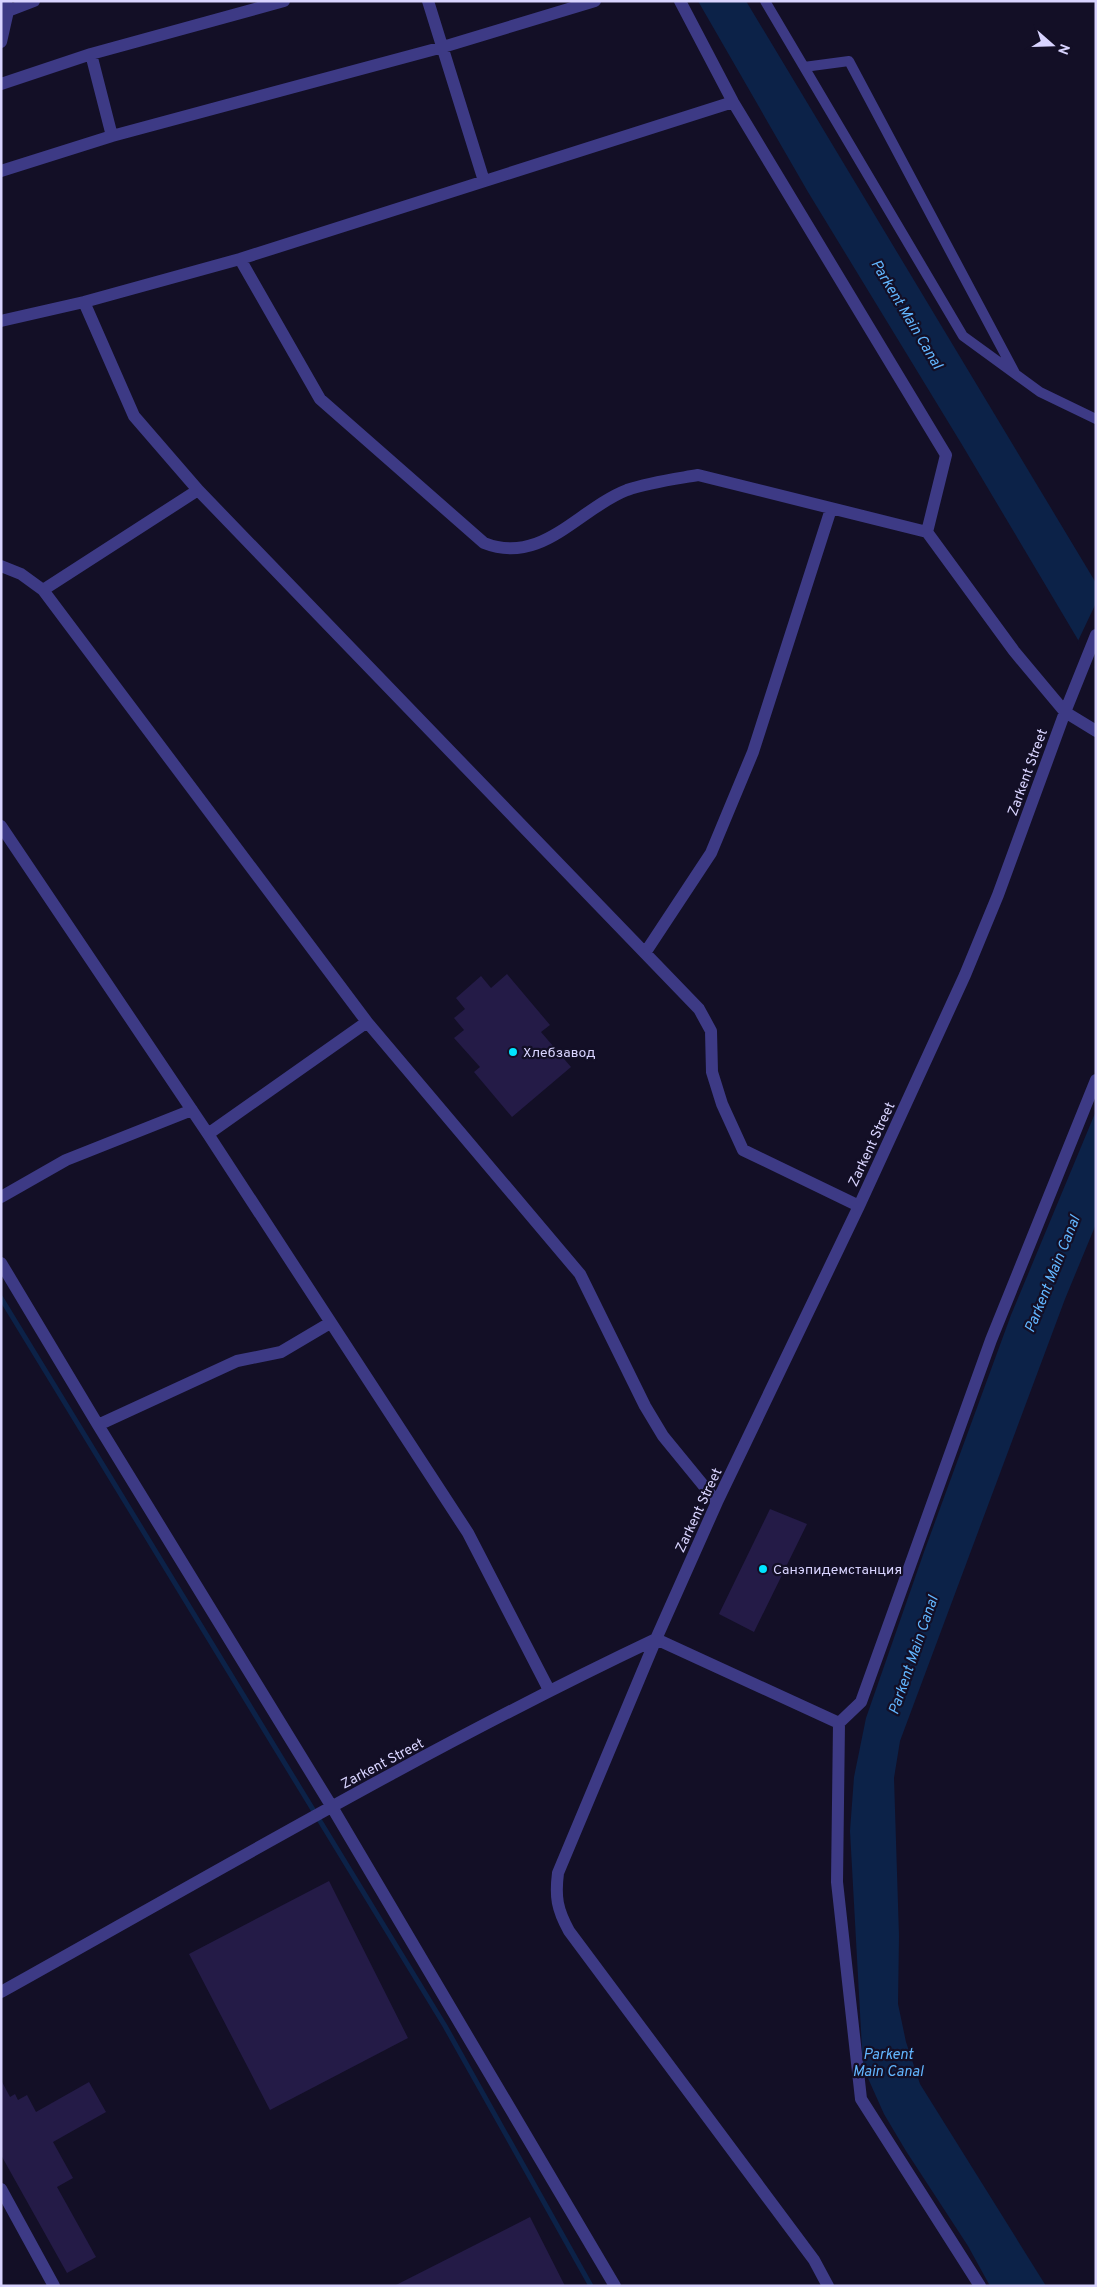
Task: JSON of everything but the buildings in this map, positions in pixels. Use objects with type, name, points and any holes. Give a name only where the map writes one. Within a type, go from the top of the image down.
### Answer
[{"type":"street","points":[[1,42],[7,6],[34,1]]},
{"type":"street","points":[[1,84],[91,54],[284,1]]},
{"type":"street","points":[[428,1],[484,181]]},
{"type":"street","points":[[1,171],[112,136],[443,47],[595,1]]},
{"type":"street","points":[[680,1],[733,102],[946,455],[927,532]]},
{"type":"street","points":[[91,54],[112,136]]},
{"type":"street","points":[[1,321],[84,302],[240,259],[733,102]]},
{"type":"street","points":[[240,259],[320,398],[484,543],[500,549],[533,546],[626,490],[664,480],[698,475],[927,532],[1014,651],[1065,712],[1096,731]]},
{"type":"street","points":[[84,302],[134,416],[198,490],[699,1009],[711,1031],[712,1072],[722,1104],[743,1150],[859,1206]]},
{"type":"street","points":[[43,590],[198,490]]},
{"type":"street","points":[[645,953],[711,853],[719,834],[753,752],[831,509]]},
{"type":"street","points":[[1,566],[22,574],[43,590],[368,1022],[580,1274],[645,1406],[663,1436],[717,1502]]},
{"type":"street","name":"Zarkent Street","points":[[1,1992],[311,1819],[549,1690],[656,1639],[717,1502],[859,1206],[969,966],[998,895],[1082,665],[1096,635]]},
{"type":"street","points":[[1,826],[208,1134],[468,1533],[549,1690]]},
{"type":"street","points":[[208,1134],[368,1022]]},
{"type":"street","points":[[980,2286],[861,2099],[837,1882],[839,1723],[861,1702],[991,1340],[1096,1080]]},
{"type":"street","points":[[1,1197],[66,1160],[192,1110]]},
{"type":"street","points":[[1,1263],[615,2286]]},
{"type":"street","points":[[98,1425],[236,1361],[281,1352],[330,1323]]},
{"type":"street","points":[[828,2286],[814,2260],[569,1931],[560,1914],[555,1893],[560,1866],[621,1726],[656,1639],[839,1723]]},
{"type":"street","points":[[1,2189],[54,2286]]},
{"type":"lane","points":[[766,1],[963,336],[1040,392],[1096,419]]},
{"type":"lane","points":[[804,67],[849,61],[1017,376]]},
{"type":"water","name":"Parkent Main Canal","points":[[698,1],[746,1],[1096,583],[1096,670],[961,443],[808,192]]},
{"type":"water","name":"Parkent Main Canal","points":[[1096,1111],[1096,1224],[1065,1299],[900,1741],[894,1778],[899,1936],[898,2004],[906,2042],[920,2084],[1046,2286],[990,2286],[968,2246],[884,2114],[863,2067],[850,1831],[854,1777],[866,1718],[924,1552],[1011,1315]]},
{"type":"pier","points":[[1096,603],[1096,664],[1093,670],[1077,643]]},
{"type":"waterway","points":[[1,1298],[445,2026],[591,2286]]},
{"type":"place","name":"Хлебзавод","points":[[513,1052]]},
{"type":"place","name":"Санэпидемстанция","points":[[763,1569]]}]
